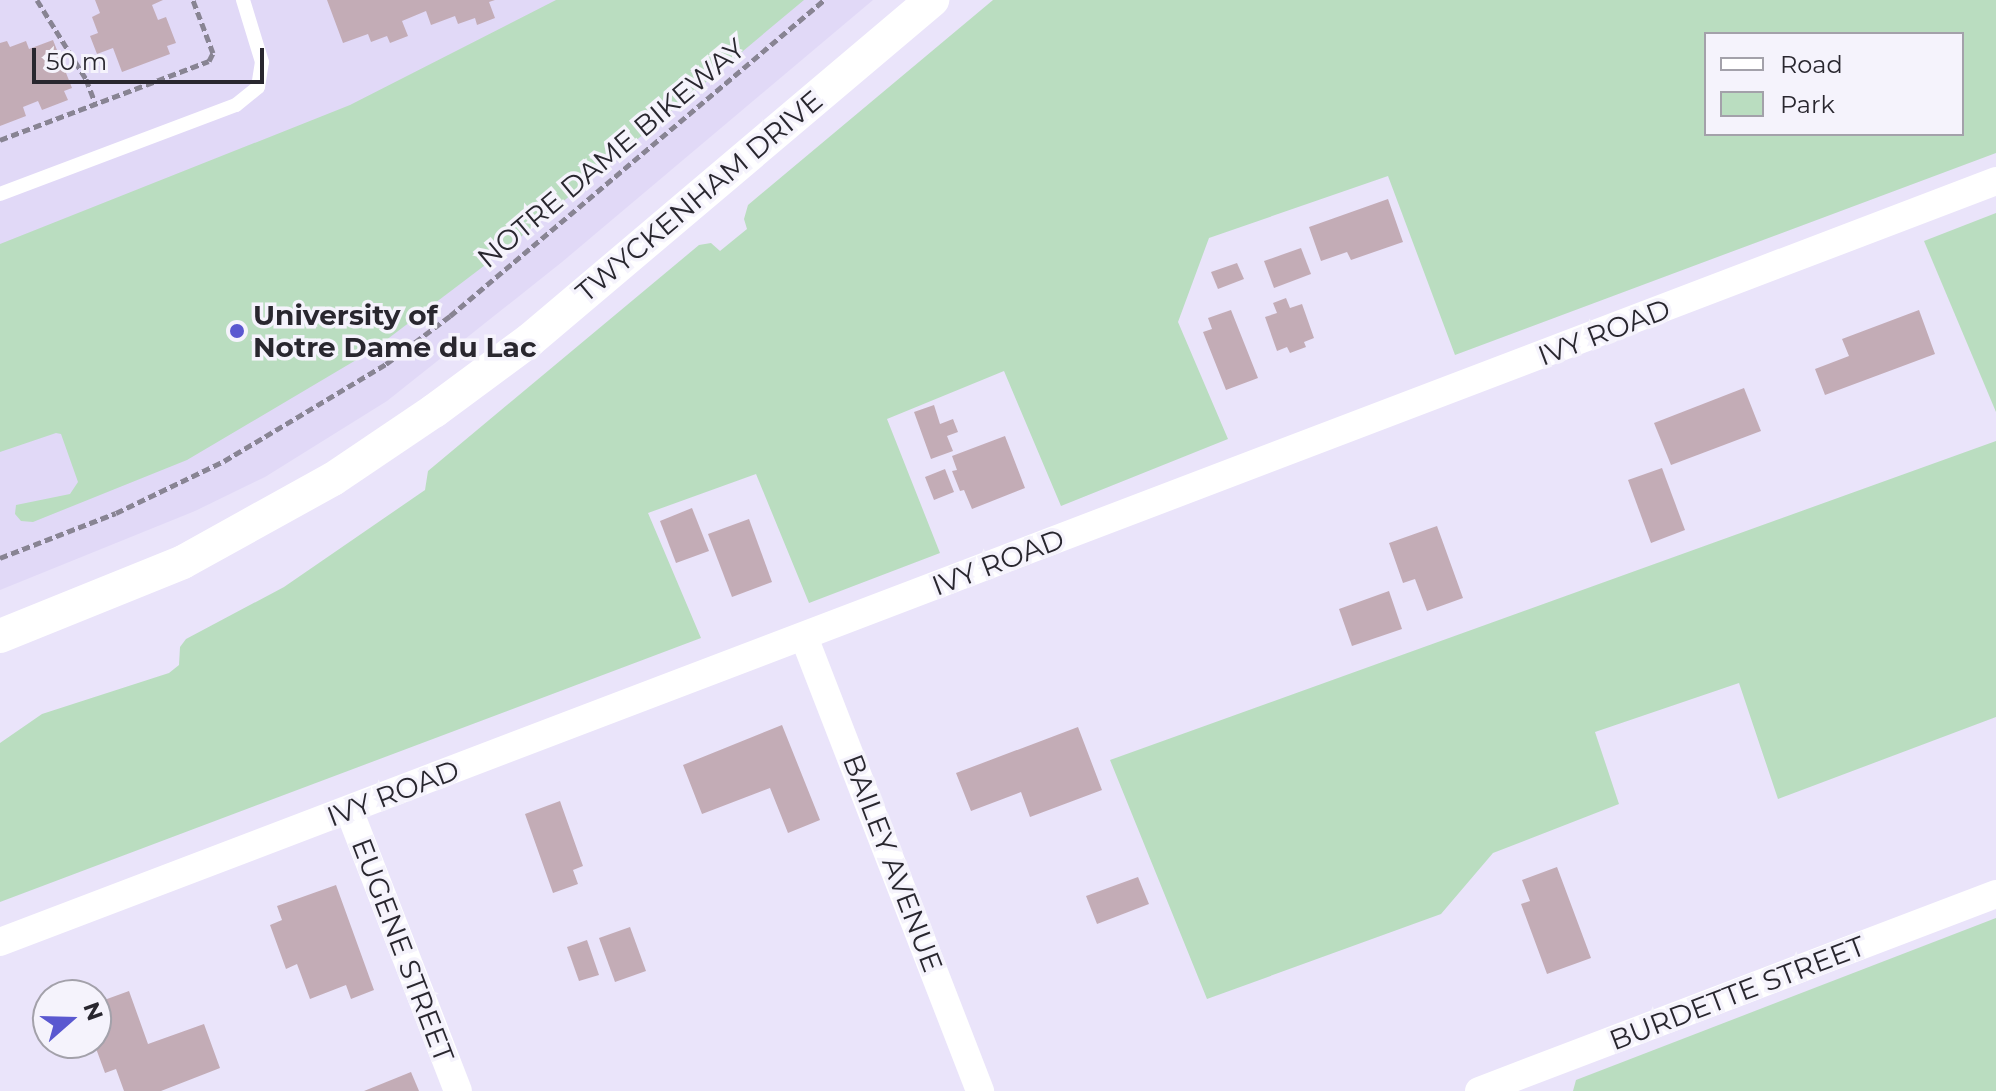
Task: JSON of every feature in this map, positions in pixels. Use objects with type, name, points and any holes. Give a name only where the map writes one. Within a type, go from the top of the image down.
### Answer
[{"type":"street","name":"TWYCKENHAM DRIVE","points":[[0,636],[183,562],[333,479],[434,411],[530,340],[932,0]]},
{"type":"street","name":"IVY ROAD","points":[[0,942],[1996,181]]},
{"type":"street","name":"BAILEY AVENUE","points":[[804,637],[980,1091]]},
{"type":"street","name":"EUGENE STREET","points":[[349,810],[458,1091]]},
{"type":"street","name":"BURDETTE STREET","points":[[1479,1091],[1518,1084],[1996,894]]},
{"type":"lane","points":[[0,194],[236,105],[258,87],[262,62],[243,0]]},
{"type":"path","points":[[37,0],[86,79],[95,102]]},
{"type":"path","points":[[0,140],[212,58],[193,0]]},
{"type":"path","name":"NOTRE DAME BIKEWAY","points":[[0,558],[116,513],[224,461],[386,364],[450,316],[824,0]]},
{"type":"shaded area","name":"University of Notre Dame du Lac","points":[[0,0],[873,0],[562,262],[387,401],[265,477],[195,511],[0,590]]},
{"type":"green space","points":[[556,0],[804,0],[505,250],[373,350],[187,460],[33,522],[21,521],[15,514],[16,505],[70,494],[78,482],[61,434],[0,452],[0,244],[350,105]]},
{"type":"green space","points":[[993,0],[1996,0],[1996,153],[1455,355],[1388,176],[1209,238],[1178,322],[1228,439],[1061,506],[1004,371],[887,419],[940,553],[809,603],[756,474],[648,513],[701,638],[0,902],[0,743],[42,714],[169,673],[179,665],[180,647],[186,639],[284,587],[425,490],[428,471],[699,245],[711,243],[720,251],[747,229],[744,219],[748,205]]},
{"type":"green space","points":[[1996,213],[1996,412],[1924,241]]},
{"type":"green space","points":[[1996,441],[1996,717],[1778,799],[1739,683],[1595,732],[1619,804],[1493,853],[1441,914],[1207,999],[1110,760]]},
{"type":"green space","points":[[1996,918],[1996,1091],[1573,1091],[1576,1080]]},
{"type":"building","points":[[95,0],[163,0],[152,5],[158,20],[166,17],[176,43],[167,46],[170,54],[122,72],[113,48],[97,54],[90,36],[98,33],[92,17],[100,13]]},
{"type":"building","points":[[327,0],[495,0],[489,2],[495,18],[477,25],[475,18],[458,24],[455,16],[431,25],[426,11],[402,21],[408,36],[390,43],[387,36],[371,42],[368,34],[343,43]]},
{"type":"building","points":[[53,40],[72,88],[64,91],[68,100],[42,110],[38,101],[23,107],[26,116],[0,126],[0,43],[7,41],[10,47],[26,41],[29,49]]},
{"type":"building","points":[[1388,199],[1403,242],[1351,260],[1347,252],[1321,261],[1309,227]]},
{"type":"building","points":[[1301,248],[1311,274],[1274,288],[1264,261]]},
{"type":"building","points":[[1237,263],[1244,279],[1218,289],[1211,272]]},
{"type":"building","points":[[1286,298],[1290,308],[1302,304],[1314,338],[1304,342],[1306,347],[1290,353],[1287,347],[1277,351],[1265,317],[1277,313],[1273,303]]},
{"type":"building","points":[[1231,310],[1258,378],[1226,390],[1203,332],[1212,329],[1208,318]]},
{"type":"building","points":[[1919,310],[1935,354],[1825,395],[1815,369],[1849,356],[1842,339]]},
{"type":"building","points":[[1744,388],[1761,431],[1671,465],[1654,423]]},
{"type":"building","points":[[934,405],[940,424],[953,419],[958,432],[947,436],[953,451],[931,459],[914,412]]},
{"type":"building","points":[[1005,436],[1025,488],[972,509],[952,471],[957,470],[952,456]]},
{"type":"building","points":[[1662,468],[1685,530],[1651,543],[1628,480]]},
{"type":"building","points":[[945,469],[954,492],[934,500],[925,477]]},
{"type":"building","points":[[692,508],[709,551],[676,563],[660,521]]},
{"type":"building","points":[[749,519],[772,582],[732,597],[708,534]]},
{"type":"building","points":[[1437,526],[1463,598],[1427,611],[1415,579],[1403,583],[1389,543]]},
{"type":"building","points":[[1389,591],[1402,629],[1352,646],[1339,609]]},
{"type":"building","points":[[782,725],[820,820],[788,833],[770,788],[702,814],[683,765]]},
{"type":"building","points":[[1078,727],[1102,790],[1030,817],[1021,792],[971,811],[956,773]]},
{"type":"building","points":[[560,801],[583,866],[573,870],[578,884],[553,893],[525,814]]},
{"type":"building","points":[[1557,867],[1591,958],[1547,974],[1521,904],[1530,901],[1522,880]]},
{"type":"building","points":[[1138,877],[1149,904],[1097,924],[1086,896]]},
{"type":"building","points":[[336,885],[374,990],[351,999],[346,985],[310,999],[297,964],[286,969],[270,925],[282,920],[277,906]]},
{"type":"building","points":[[630,927],[646,971],[615,982],[599,938]]},
{"type":"building","points":[[587,940],[599,975],[579,981],[567,947]]},
{"type":"building","points":[[129,991],[148,1044],[204,1024],[220,1068],[161,1091],[124,1091],[116,1069],[105,1073],[100,1059],[112,1059],[112,997]]},
{"type":"building","points":[[411,1072],[419,1091],[364,1091]]},
{"type":"place","name":"University of Notre Dame du Lac","points":[[237,331]]}]
